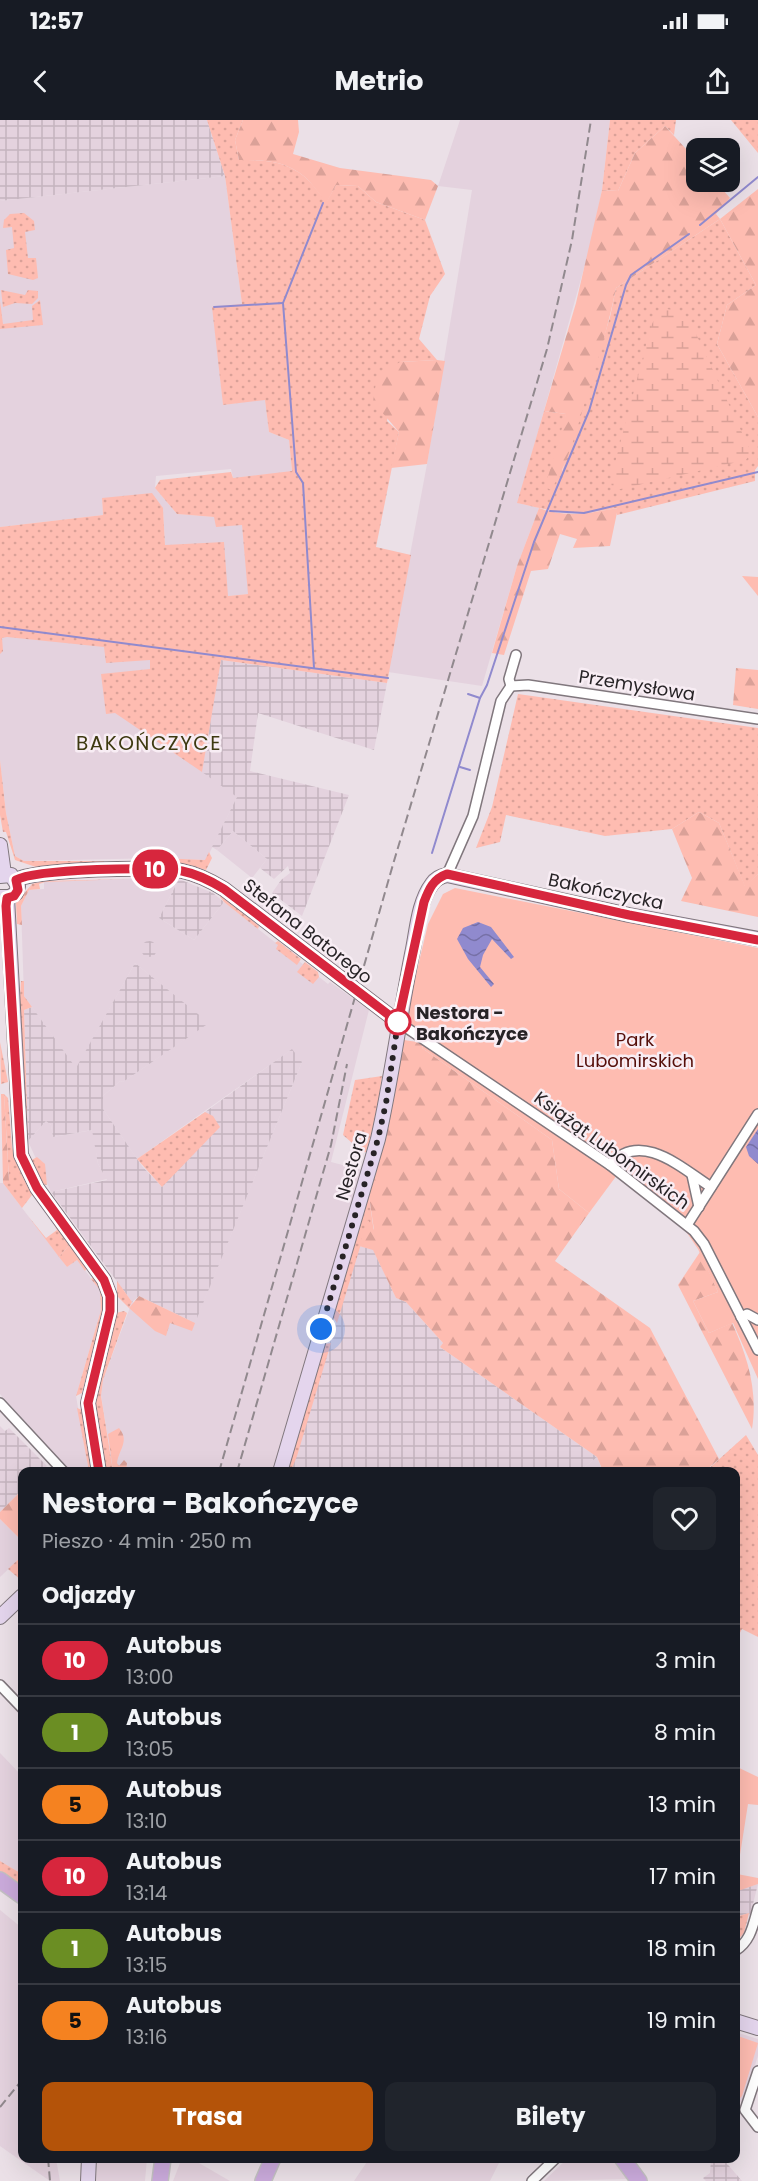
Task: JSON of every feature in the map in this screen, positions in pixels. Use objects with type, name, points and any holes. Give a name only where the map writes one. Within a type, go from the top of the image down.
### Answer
[{"type":"main road","points":[[0,1880],[18,1893]]},
{"type":"main road","points":[[160,2181],[162,2163]]},
{"type":"main road","points":[[263,2181],[271,2163]]},
{"type":"main road","points":[[625,2163],[637,2180]]},
{"type":"street","points":[[447,874],[473,816],[501,700],[511,686],[509,679],[516,655]]},
{"type":"street","name":"Przemysłowa","points":[[511,686],[528,686],[758,719]]},
{"type":"street","points":[[0,845],[7,877],[18,886],[16,893],[3,897],[21,1155],[37,1188],[104,1280],[110,1296],[110,1311],[88,1403],[98,1467]]},
{"type":"street","name":"Stefana Batorego","points":[[7,877],[156,869],[179,870],[197,875],[224,889],[398,1022]]},
{"type":"street","name":"Bakończycka","points":[[447,874],[629,915],[758,939]]},
{"type":"street","name":"Nestora","points":[[281,1467],[378,1139],[386,1103],[398,1022],[424,902],[432,884],[439,877],[447,874]]},
{"type":"street","name":"Książąt Lubomirskich","points":[[398,1022],[610,1165],[687,1225],[704,1244],[758,1350]]},
{"type":"street","points":[[687,1225],[758,1114]]},
{"type":"street","points":[[610,1165],[621,1155],[645,1149],[659,1154],[711,1187]]},
{"type":"street","points":[[692,1175],[699,1207]]},
{"type":"street","points":[[741,1317],[747,1314],[758,1320]]},
{"type":"street","points":[[0,1403],[59,1467]]},
{"type":"street","points":[[0,1617],[18,1600]]},
{"type":"street","points":[[0,1685],[18,1704]]},
{"type":"street","points":[[740,1948],[749,1936],[758,1908]]},
{"type":"street","points":[[740,2022],[758,2028]]},
{"type":"street","points":[[758,2071],[745,2110],[758,2127]]},
{"type":"street","points":[[88,2163],[88,2181]]},
{"type":"street","points":[[532,2181],[551,2163]]},
{"type":"shaded area","points":[[0,120],[207,120],[225,176],[0,201]]},
{"type":"shaded area","points":[[460,120],[610,120],[602,190],[590,247],[518,503],[539,508],[517,566],[482,686],[388,672],[427,464],[472,190],[438,186]]},
{"type":"shaded area","points":[[225,176],[242,304],[213,307],[223,405],[265,399],[269,432],[289,440],[292,472],[233,478],[231,469],[156,476],[155,488],[177,514],[214,517],[242,525],[249,594],[228,596],[165,545],[163,508],[102,498],[103,515],[0,527],[0,201]]},
{"type":"shaded area","points":[[0,629],[221,660],[237,797],[206,860],[160,858],[24,861],[15,856],[6,813],[0,760]]},
{"type":"shaded area","points":[[221,660],[387,683],[374,750],[258,713],[250,771],[349,795],[302,916],[272,893],[281,880],[290,873],[288,866],[274,879],[260,868],[267,859],[233,831],[217,850],[212,847],[237,797],[202,772]]},
{"type":"shaded area","points":[[233,831],[267,859],[252,878],[217,850]]},
{"type":"shaded area","points":[[179,879],[159,918],[194,940],[224,902],[328,984],[330,982],[369,1010],[331,1162],[362,1170],[277,1467],[112,1467],[101,1395],[103,1380],[132,1302],[195,1322],[302,1062],[291,1050],[137,1159],[103,1109],[103,1096],[120,1081],[123,1082],[208,1023],[135,963],[76,1069],[24,996],[21,906],[29,890],[44,889],[44,882]]},
{"type":"shaded area","points":[[179,879],[213,893],[224,902],[194,940],[159,918]]},
{"type":"shaded area","points":[[149,941],[155,943],[157,949],[155,955],[149,957],[143,955],[141,949],[143,943]]},
{"type":"shaded area","points":[[135,963],[209,1023],[123,1082],[120,1081],[103,1096],[103,1109],[142,1166],[162,1187],[201,1115],[292,1049],[302,1062],[195,1323],[139,1296],[132,1302],[51,1192],[107,1180],[98,1164],[92,1130],[53,1137],[51,1125],[46,1121],[28,1141],[24,1010],[32,1007],[76,1068]]},
{"type":"shaded area","points":[[46,1121],[51,1125],[53,1137],[93,1130],[98,1164],[107,1179],[51,1192],[28,1141]]},
{"type":"shaded area","points":[[0,1183],[3,1183],[67,1267],[77,1260],[100,1290],[101,1310],[76,1396],[88,1467],[67,1467],[0,1394]]},
{"type":"shaded area","points":[[359,1246],[373,1249],[396,1298],[406,1302],[443,1343],[440,1347],[597,1457],[585,1467],[293,1467]]},
{"type":"shaded area","points":[[0,1426],[5,1431],[9,1428],[47,1466],[18,1467],[18,1494],[0,1512]]},
{"type":"shaded area","points":[[597,1457],[601,1467],[585,1467]]},
{"type":"shaded area","points":[[0,1519],[18,1537],[18,1560],[0,1577]]},
{"type":"shaded area","points":[[0,1753],[18,1772],[18,1872],[0,1861]]},
{"type":"shaded area","points":[[758,1884],[750,1916],[749,1913],[740,1916],[740,1889]]},
{"type":"shaded area","points":[[0,1910],[18,1925],[18,2159],[0,2146]]},
{"type":"shaded area","points":[[740,2034],[758,2039],[758,2056],[744,2098],[740,2102]]},
{"type":"shaded area","points":[[24,2163],[57,2163],[60,2181],[50,2181]]},
{"type":"shaded area","points":[[97,2163],[147,2163],[145,2181],[96,2181]]},
{"type":"shaded area","points":[[180,2163],[199,2163],[230,2181],[173,2181]]},
{"type":"shaded area","points":[[366,2163],[499,2163],[490,2181],[354,2181]]},
{"type":"shaded area","points":[[563,2163],[615,2163],[627,2179],[544,2181]]},
{"type":"shaded area","points":[[711,2163],[726,2163],[742,2181],[706,2181],[703,2178],[710,2173]]},
{"type":"green space","points":[[207,120],[243,120],[235,140],[239,160],[265,161],[290,167],[305,177],[327,201],[336,185],[358,186],[376,202],[425,220],[445,274],[430,296],[419,339],[437,360],[400,362],[387,421],[399,432],[376,547],[411,555],[387,683],[221,660],[202,772],[115,713],[106,714],[101,674],[150,669],[150,660],[106,663],[104,647],[7,637],[2,638],[3,651],[0,654],[0,527],[103,515],[102,498],[152,493],[163,508],[165,545],[224,542],[228,596],[248,594],[242,525],[216,527],[214,517],[177,514],[155,488],[160,480],[231,472],[233,478],[292,471],[289,440],[269,432],[265,400],[223,405],[212,307],[242,304],[225,176]]},
{"type":"green space","points":[[243,120],[298,120],[299,132],[293,154],[340,168],[431,180],[438,186],[425,220],[376,202],[358,186],[336,185],[327,202],[305,177],[290,167],[265,161],[239,160],[235,140]]},
{"type":"green space","points":[[610,120],[676,120],[674,135],[665,126],[635,153],[618,191],[602,190]]},
{"type":"green space","points":[[731,120],[758,120],[758,153]]},
{"type":"green space","points":[[665,126],[686,149],[686,192],[725,192],[730,198],[716,214],[720,219],[616,288],[604,340],[573,442],[551,490],[545,487],[566,414],[544,411],[576,303],[602,190],[618,191],[635,153]]},
{"type":"green space","points":[[758,189],[758,417],[717,344],[727,305],[756,285],[720,219]]},
{"type":"green space","points":[[24,213],[34,221],[35,230],[25,232],[28,258],[36,258],[38,278],[33,280],[8,274],[6,250],[14,248],[12,227],[3,228],[4,220],[10,214]]},
{"type":"green space","points":[[720,219],[756,285],[727,305],[717,344],[758,417],[758,466],[755,470],[755,481],[617,515],[617,508],[567,513],[517,503],[544,411],[566,414],[562,472],[610,317],[616,288]]},
{"type":"green space","points":[[1,290],[25,295],[28,290],[38,291],[38,298],[32,304],[15,303],[3,307]]},
{"type":"green space","points":[[40,300],[43,325],[0,329],[0,301],[3,324],[33,320],[32,306]]},
{"type":"green space","points":[[667,309],[682,312],[690,321],[751,452],[746,460],[612,491],[611,478],[651,326],[655,318]]},
{"type":"green space","points":[[445,361],[427,464],[391,468],[399,432],[373,402],[377,376],[400,362]]},
{"type":"green space","points":[[539,508],[568,514],[618,508],[610,546],[573,548],[577,539],[560,534],[548,569],[531,571],[504,655],[492,653],[517,566]]},
{"type":"green space","points":[[742,576],[758,577],[758,596]]},
{"type":"green space","points":[[736,668],[758,670],[758,709],[733,705]]},
{"type":"green space","points":[[518,694],[758,728],[758,874],[745,887],[719,823],[699,812],[672,829],[605,836],[506,815],[500,842],[476,848],[492,807]]},
{"type":"green space","points":[[0,760],[6,813],[15,856],[24,861],[104,861],[104,864],[36,867],[15,860],[6,832],[3,832],[0,815]]},
{"type":"green space","points":[[699,812],[719,823],[745,886],[758,874],[758,917],[681,901],[692,878],[672,829]]},
{"type":"green space","points":[[209,852],[212,858],[206,870],[186,864],[162,862],[160,858],[205,860]]},
{"type":"green space","points":[[128,879],[45,882],[39,884],[40,889],[29,890],[32,884],[44,881]]},
{"type":"green space","points":[[32,884],[21,906],[22,925],[17,924],[16,903]]},
{"type":"green space","name":"Park Lubomirskich","points":[[455,888],[758,948],[758,1379],[733,1323],[709,1333],[693,1301],[718,1292],[698,1249],[685,1230],[617,1175],[589,1213],[559,1189],[552,1140],[422,1048],[426,1041],[406,1017],[428,924],[443,894]]},
{"type":"green space","points":[[221,895],[259,926],[258,929],[224,902]]},
{"type":"green space","points":[[278,941],[301,959],[297,965],[276,949],[278,945],[275,943]]},
{"type":"green space","points":[[305,962],[318,972],[319,977],[313,984],[297,972]]},
{"type":"green space","points":[[21,981],[24,981],[24,996],[32,1007],[24,1010],[28,1147],[19,1013]]},
{"type":"green space","points":[[404,1040],[424,1043],[422,1048],[552,1140],[559,1189],[589,1213],[555,1261],[650,1328],[719,1459],[710,1467],[601,1467],[597,1457],[440,1347],[443,1343],[406,1302],[396,1298],[373,1250],[359,1246],[368,1220],[374,1230],[369,1196],[392,1107]]},
{"type":"green space","points":[[0,1042],[8,1082],[1,1084]]},
{"type":"green space","points":[[382,1076],[376,1119],[366,1152],[356,1153],[351,1142],[343,1135],[355,1080]]},
{"type":"green space","points":[[1,1094],[4,1094],[9,1181],[3,1183]]},
{"type":"green space","points":[[4,1094],[8,1098],[12,1147],[19,1169],[32,1195],[22,1208],[3,1183],[9,1180]]},
{"type":"green space","points":[[205,1112],[213,1116],[220,1127],[162,1187],[137,1159]]},
{"type":"green space","points":[[37,1157],[45,1164],[47,1185],[42,1184],[30,1161]]},
{"type":"green space","points":[[369,1196],[374,1233],[368,1221],[337,1323],[332,1316]]},
{"type":"green space","points":[[48,1213],[70,1244],[59,1257],[28,1216],[46,1238],[57,1230]]},
{"type":"green space","points":[[70,1244],[87,1268],[85,1271],[77,1260],[67,1267],[59,1257]]},
{"type":"green space","points":[[700,1252],[718,1292],[693,1301],[709,1333],[732,1323],[743,1349],[753,1388],[752,1429],[678,1285]]},
{"type":"green space","points":[[94,1277],[103,1295],[104,1308],[82,1393],[76,1396],[101,1310],[100,1290],[91,1279]]},
{"type":"green space","points":[[117,1281],[132,1302],[129,1308],[117,1296]]},
{"type":"green space","points":[[139,1296],[195,1323],[192,1331],[170,1323],[166,1336],[155,1331],[129,1308]]},
{"type":"green space","points":[[124,1311],[127,1313],[103,1380],[101,1396],[112,1467],[103,1467],[93,1405],[116,1313]]},
{"type":"green space","points":[[331,1343],[297,1456],[293,1467],[287,1467],[324,1344]]},
{"type":"green space","points":[[77,1408],[82,1410],[91,1467],[88,1467]]},
{"type":"green space","points":[[119,1428],[122,1433],[124,1441],[117,1463],[119,1466],[124,1460],[127,1463],[126,1467],[112,1467],[108,1434]]},
{"type":"green space","points":[[746,1435],[758,1455],[758,1637],[742,1629],[740,1633],[740,1467],[711,1467]]},
{"type":"green space","points":[[18,1494],[18,1537],[0,1519],[0,1512]]},
{"type":"green space","points":[[18,1560],[18,1578],[8,1569]]},
{"type":"green space","points":[[740,1768],[758,1777],[758,1805],[748,1804],[740,1855]]},
{"type":"green space","points":[[0,1861],[18,1872],[18,1883],[0,1871]]},
{"type":"green space","points":[[740,1875],[758,1878],[758,1884],[740,1890]]},
{"type":"green space","points":[[749,1913],[744,1933],[740,1937],[740,1916]]},
{"type":"green space","points":[[740,2037],[758,2043],[740,2098]]},
{"type":"water","points":[[478,922],[491,927],[514,957],[511,959],[492,939],[483,955],[480,967],[494,984],[491,987],[468,959],[457,939],[463,928]]},
{"type":"water","points":[[758,1129],[758,1164],[749,1156],[746,1147]]},
{"type":"waterway","points":[[700,225],[758,177]]},
{"type":"waterway","points":[[314,668],[303,483],[296,472],[283,303],[323,203]]},
{"type":"waterway","points":[[468,694],[480,698],[487,685],[534,542],[589,411],[626,285],[631,275],[689,234]]},
{"type":"waterway","points":[[214,307],[283,303]]},
{"type":"waterway","points":[[550,511],[584,513],[758,472]]},
{"type":"waterway","points":[[0,627],[388,678]]},
{"type":"waterway","points":[[432,853],[480,698]]},
{"type":"waterway","points":[[460,767],[470,770]]},
{"type":"railway","points":[[220,1467],[394,861],[547,349],[572,240],[591,120]]},
{"type":"railway","points":[[238,1467],[331,1145],[347,1064]]},
{"type":"railway","points":[[0,2107],[18,2085]]},
{"type":"railway","points":[[48,2163],[50,2181]]},
{"type":"bus line","name":"10","points":[[98,1467],[88,1403],[111,1303],[104,1280],[37,1188],[27,1172],[21,1155],[6,906],[7,898],[14,896],[18,890],[16,880],[37,874],[156,869],[179,870],[197,875],[224,889],[398,1022],[424,902],[432,884],[439,877],[447,874],[629,915],[758,940]]},
{"type":"place","name":"Nestora - Bakończyce","points":[[398,1022]]},
{"type":"district","name":"BAKOŃCZYCE","points":[[149,743]]},
{"type":"route","points":[[321,1329],[378,1139],[393,1064],[398,1022]]}]
